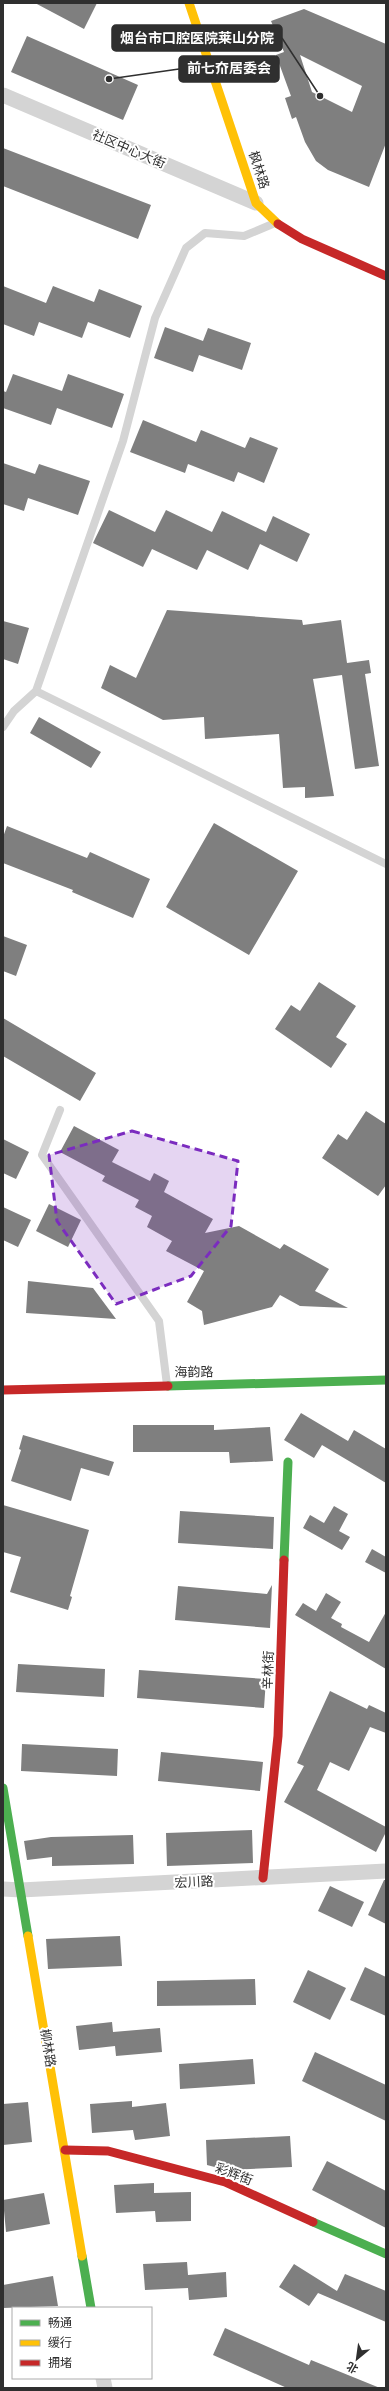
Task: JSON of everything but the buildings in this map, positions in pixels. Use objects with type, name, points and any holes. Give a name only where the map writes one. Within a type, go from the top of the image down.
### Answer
[{"type":"street","name":"枫林路","points":[[189,3],[256,203],[276,223],[302,239],[386,276]]},
{"type":"street","name":"社区中心大街","points":[[3,95],[256,203]]},
{"type":"street","name":"海韵路","points":[[3,1390],[386,1380]]},
{"type":"street","name":"辛林街","points":[[263,1878],[278,1736],[288,1462]]},
{"type":"street","name":"柳林路","points":[[3,1788],[91,2307]]},
{"type":"street","name":"宏川路","points":[[3,1889],[21,1890],[386,1872]]},
{"type":"street","name":"彩辉街","points":[[65,2150],[108,2151],[225,2182],[386,2254]]},
{"type":"lane","points":[[3,727],[14,711],[36,691],[123,441],[155,318],[186,248],[205,233],[244,236],[276,223]]},
{"type":"lane","points":[[36,691],[386,864]]},
{"type":"lane","points":[[60,1110],[42,1155],[159,1321],[167,1386]]},
{"type":"highlighted area","points":[[132,1131],[238,1161],[231,1226],[191,1276],[116,1304],[57,1221],[49,1155]]},
{"type":"traffic: fast","points":[[168,1386],[386,1380]]},
{"type":"traffic: fast","points":[[284,1560],[288,1462]]},
{"type":"traffic: fast","points":[[3,1788],[28,1936]]},
{"type":"traffic: fast","points":[[313,2222],[386,2254]]},
{"type":"traffic: fast","points":[[82,2256],[91,2307]]},
{"type":"traffic: slow","points":[[189,3],[256,203],[278,224]]},
{"type":"traffic: slow","points":[[28,1936],[82,2256]]},
{"type":"traffic: jam","points":[[278,224],[302,239],[386,276]]},
{"type":"traffic: jam","points":[[3,1390],[168,1386]]},
{"type":"traffic: jam","points":[[263,1878],[278,1736],[284,1560]]},
{"type":"traffic: jam","points":[[65,2150],[108,2151],[225,2182],[313,2222]]},
{"type":"place","name":"前七夼居委会","points":[[109,79]]},
{"type":"place","name":"烟台市口腔医院莱山分院","points":[[320,96]]}]
